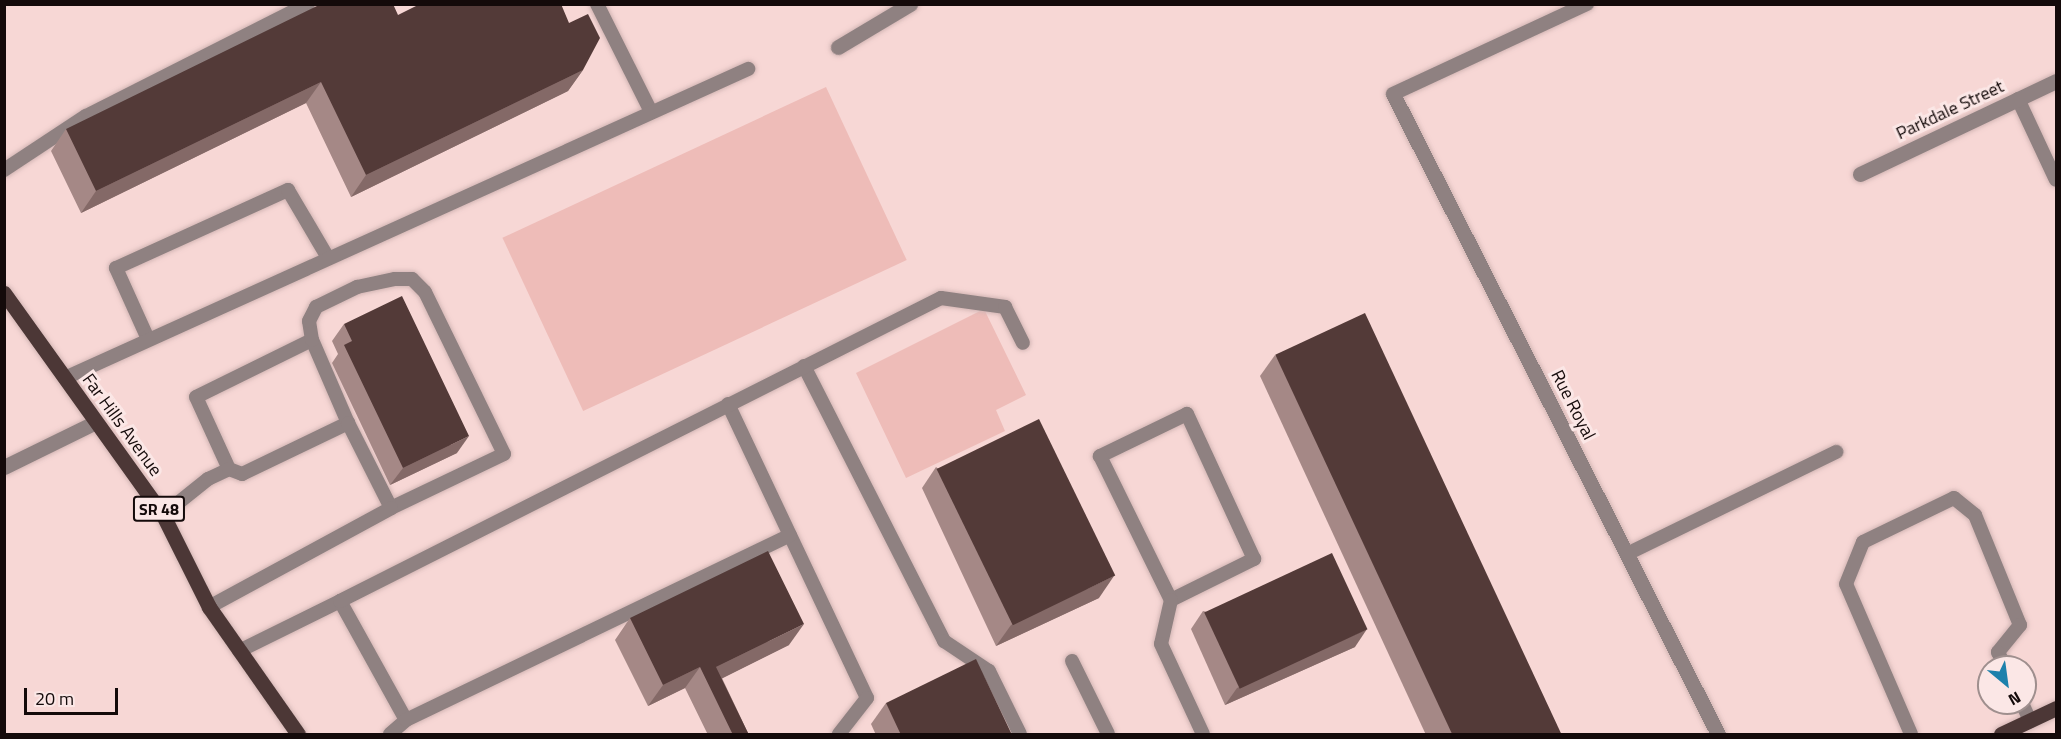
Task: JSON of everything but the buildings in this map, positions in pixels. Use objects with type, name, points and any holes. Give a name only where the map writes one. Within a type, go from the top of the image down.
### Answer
[{"type":"main road","name":"Far Hills Avenue","points":[[4,293],[163,515],[208,607],[298,735]]},
{"type":"main road","points":[[2001,735],[2056,708]]},
{"type":"street","points":[[838,47],[910,4]]},
{"type":"street","name":"Parkdale Street","points":[[1860,174],[2056,81]]},
{"type":"street","name":"Rue Royal","points":[[1392,94],[1718,735]]},
{"type":"street","points":[[4,466],[96,422]]},
{"type":"lane","points":[[4,170],[86,116],[308,4]]},
{"type":"lane","points":[[597,4],[651,112]]},
{"type":"lane","points":[[1392,94],[1587,4]]},
{"type":"lane","points":[[65,378],[748,69]]},
{"type":"lane","points":[[2018,99],[2056,180]]},
{"type":"lane","points":[[147,339],[116,268],[288,190],[328,258]]},
{"type":"lane","points":[[208,607],[391,508],[504,454],[425,292],[412,279],[357,287],[316,307],[309,321],[312,340],[348,423],[391,508]]},
{"type":"lane","points":[[239,651],[941,298],[1005,307],[1023,343]]},
{"type":"lane","points":[[312,340],[196,397],[229,469],[242,474],[348,423]]},
{"type":"lane","points":[[804,366],[944,641],[989,671],[1020,735]]},
{"type":"lane","points":[[728,404],[867,698],[839,735]]},
{"type":"lane","points":[[1171,600],[1254,559],[1187,414],[1100,456],[1171,600],[1161,644],[1203,735]]},
{"type":"lane","points":[[1627,554],[1836,452]]},
{"type":"lane","points":[[163,515],[208,479],[229,469]]},
{"type":"lane","points":[[1911,735],[1846,584],[1863,542],[1954,498],[1975,515],[2020,625],[1998,652],[1999,655]]},
{"type":"lane","points":[[390,735],[406,720],[790,536]]},
{"type":"lane","points":[[340,601],[406,720]]},
{"type":"lane","points":[[1072,662],[1108,735]]},
{"type":"lane","points":[[2027,715],[2030,721]]},
{"type":"shaded area","points":[[826,87],[907,260],[583,411],[502,238]]},
{"type":"shaded area","points":[[984,309],[1026,395],[996,410],[1005,431],[906,478],[856,373]]}]
